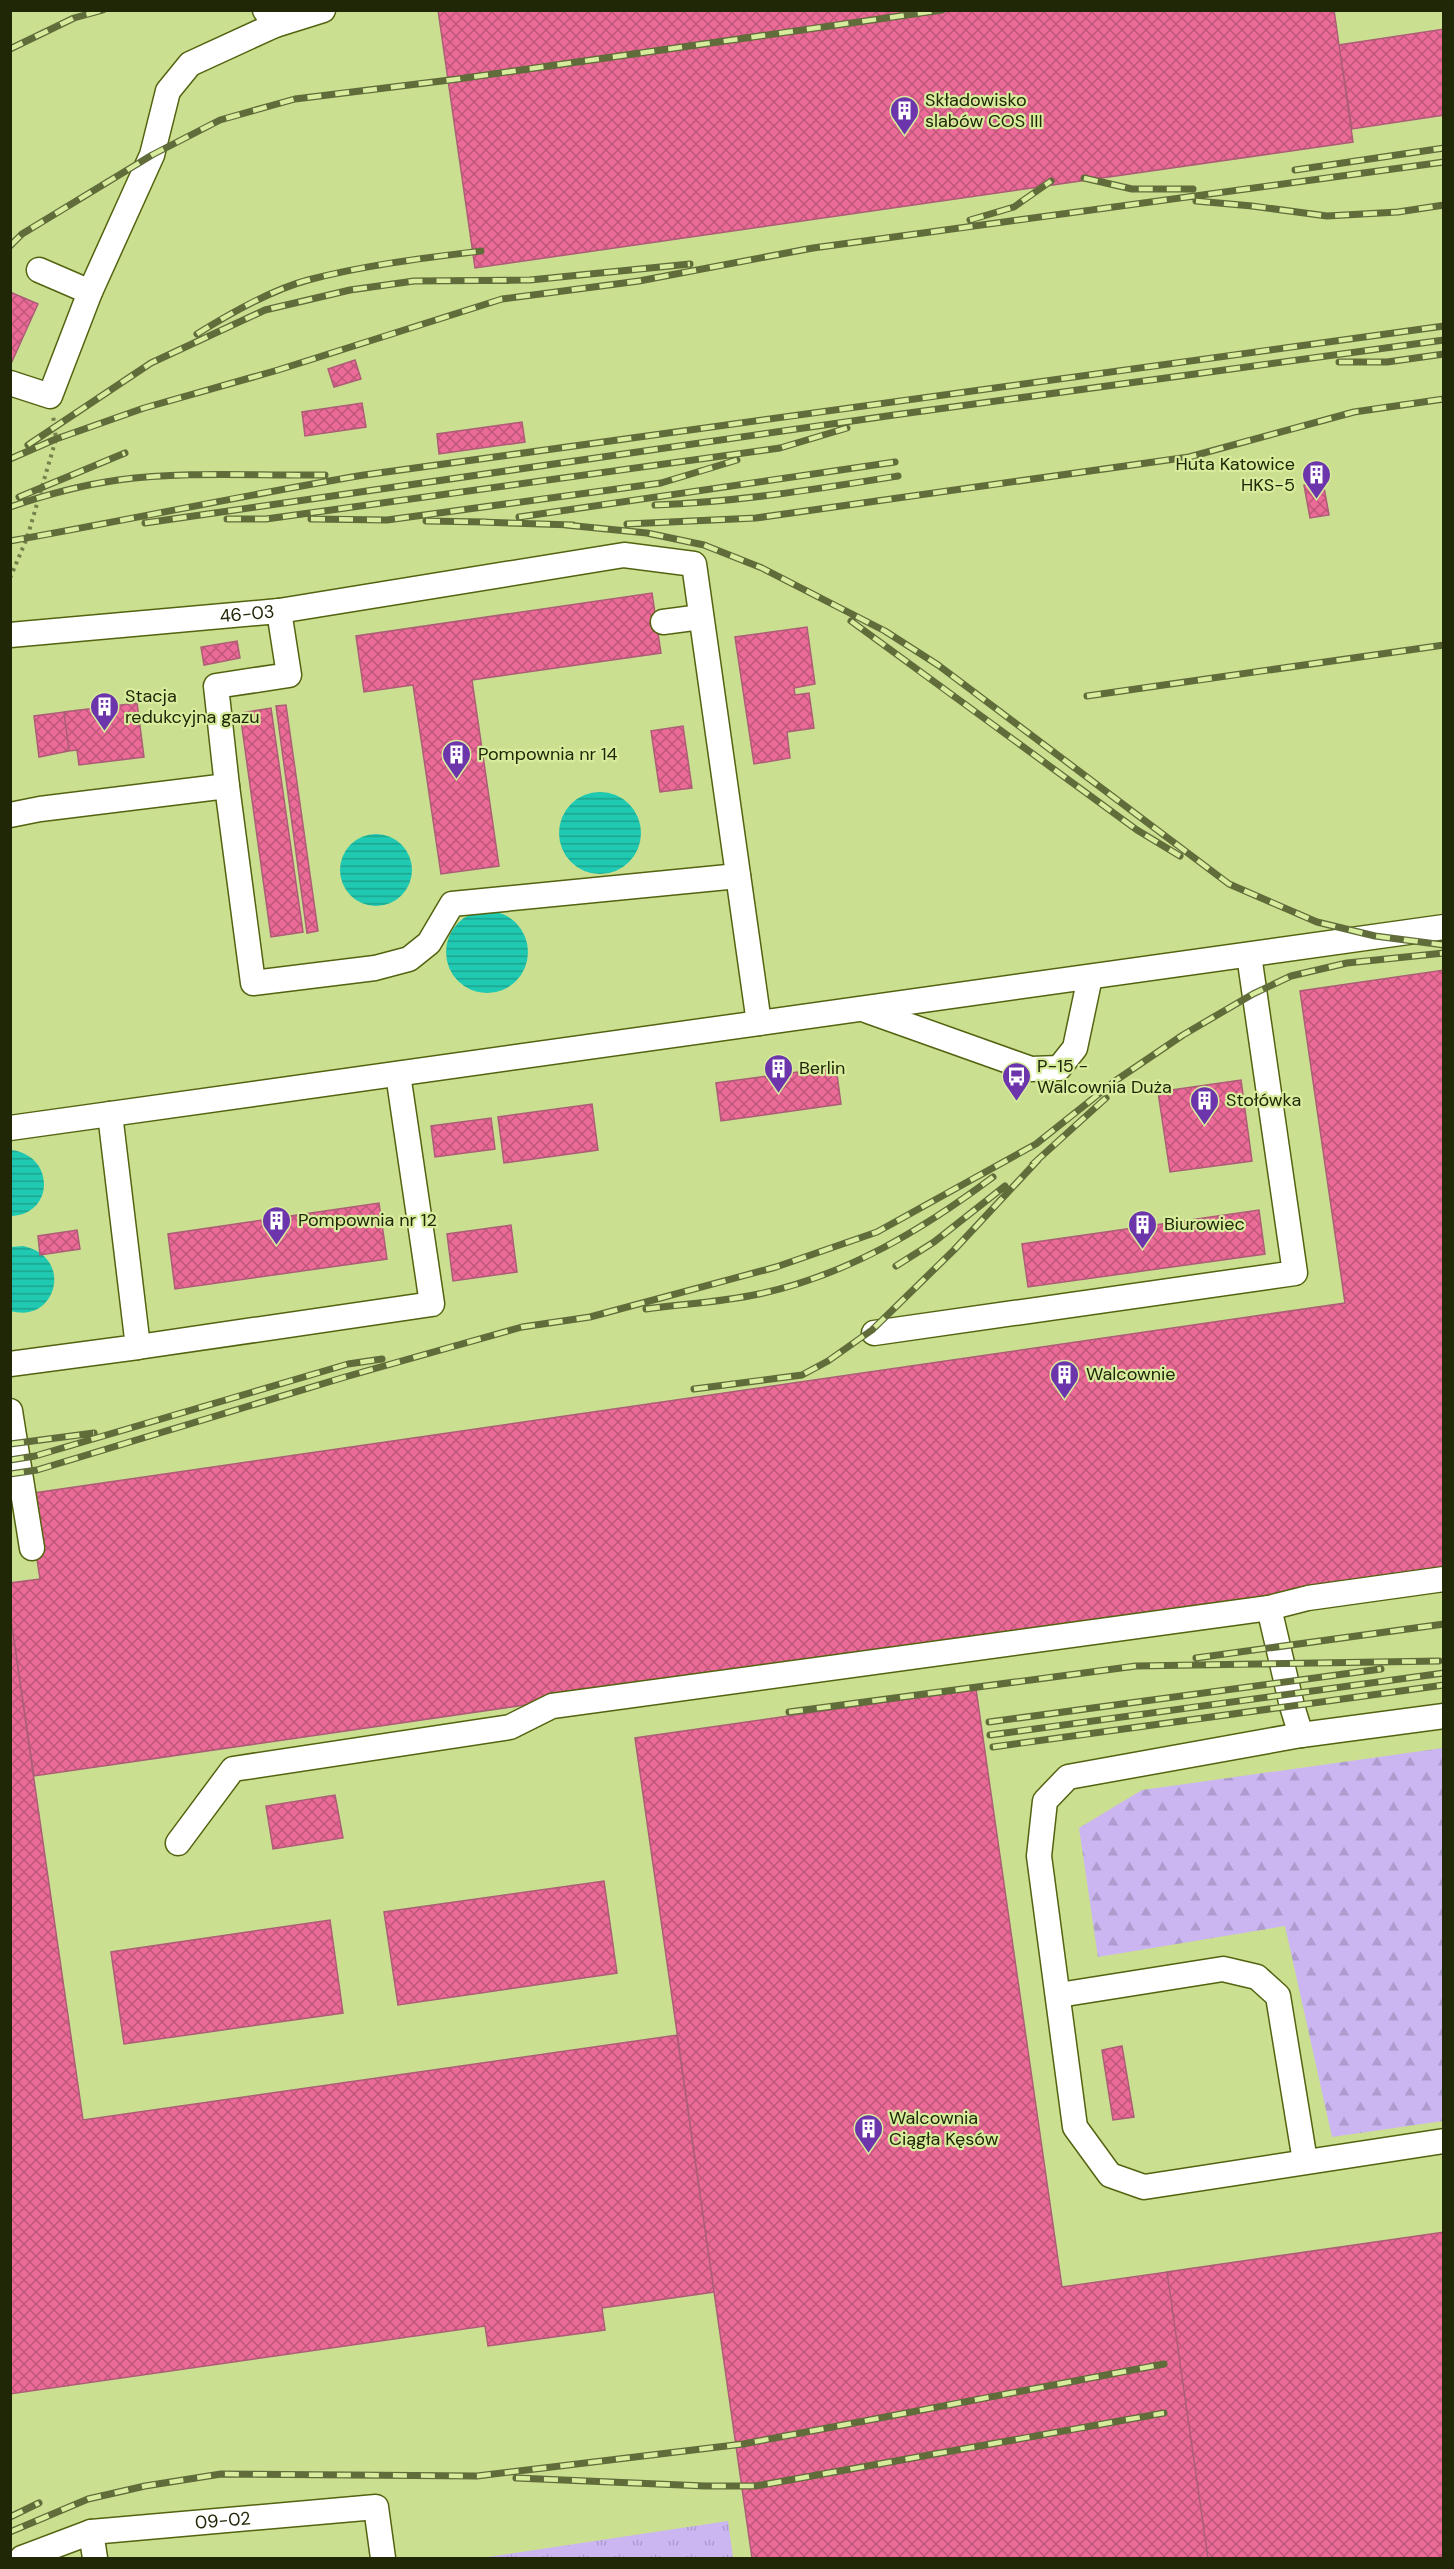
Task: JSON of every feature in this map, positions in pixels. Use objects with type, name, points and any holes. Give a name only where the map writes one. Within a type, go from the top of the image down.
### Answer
[{"type":"lane","points":[[10,383],[50,396],[90,292],[152,155],[168,91],[190,64],[270,18],[323,10]]},
{"type":"lane","points":[[39,270],[90,292]]},
{"type":"lane","points":[[279,611],[624,555],[693,564],[759,1023]]},
{"type":"lane","name":"46-03","points":[[10,635],[279,611],[289,675],[216,686],[227,786]]},
{"type":"lane","points":[[663,622],[701,617]]},
{"type":"lane","points":[[10,815],[40,809],[227,786],[253,983],[375,968],[409,959],[429,943],[452,904],[738,876]]},
{"type":"lane","points":[[10,1128],[1443,927]]},
{"type":"lane","points":[[874,1333],[1295,1273],[1249,955]]},
{"type":"lane","points":[[863,1009],[1031,1069],[1059,1068],[1075,1048],[1090,977]]},
{"type":"lane","points":[[10,1364],[432,1304],[398,1074]]},
{"type":"lane","points":[[110,1114],[138,1347]]},
{"type":"lane","points":[[10,1411],[32,1548]]},
{"type":"lane","points":[[178,1843],[233,1769],[510,1727],[552,1706],[1269,1608],[1308,1598],[1443,1579]]},
{"type":"lane","points":[[1269,1608],[1301,1735]]},
{"type":"lane","points":[[1443,1716],[1301,1735],[1068,1777],[1045,1801],[1039,1856],[1075,2127],[1110,2175],[1144,2187],[1443,2141]]},
{"type":"lane","points":[[1059,1995],[1223,1970],[1257,1977],[1278,1996],[1305,2161]]},
{"type":"lane","name":"09-02","points":[[22,2559],[92,2532],[376,2507],[382,2559]]},
{"type":"lane","points":[[92,2532],[95,2559]]},
{"type":"path","points":[[10,578],[27,538],[56,439],[50,396]]},
{"type":"green space","points":[[1443,1748],[1443,2121],[1332,2137],[1285,1926],[1098,1957],[1079,1828],[1142,1790]]},
{"type":"green space","points":[[728,2521],[733,2558],[481,2558]]},
{"type":"water","points":[[600,792],[616,795],[629,804],[638,817],[641,833],[638,849],[629,862],[616,871],[600,874],[584,871],[571,862],[562,849],[559,833],[562,817],[571,804],[584,795]]},
{"type":"water","points":[[376,834],[396,840],[406,850],[412,870],[406,890],[396,900],[376,906],[356,900],[346,890],[340,870],[346,850],[356,840]]},
{"type":"water","points":[[487,911],[503,914],[516,923],[525,936],[528,952],[525,968],[516,981],[503,990],[487,993],[471,990],[458,981],[449,968],[446,952],[449,936],[458,923],[471,914]]},
{"type":"water","points":[[11,1150],[25,1154],[36,1162],[42,1173],[44,1184],[42,1196],[36,1206],[25,1213],[11,1216]]},
{"type":"water","points":[[23,1246],[39,1252],[49,1263],[54,1275],[53,1288],[48,1299],[39,1308],[27,1312],[11,1311],[11,1247]]},
{"type":"building","name":"Składowisko slabów COS III","points":[[438,10],[1334,10],[1353,142],[475,268]]},
{"type":"building","points":[[1444,29],[1444,115],[1352,129],[1339,45]]},
{"type":"building","points":[[10,292],[38,304],[10,366]]},
{"type":"building","points":[[355,360],[361,379],[334,387],[328,369]]},
{"type":"building","points":[[362,403],[366,427],[305,436],[302,412]]},
{"type":"building","points":[[522,422],[525,442],[439,454],[437,434]]},
{"type":"building","name":"Huta Katowice HKS-5","points":[[1323,482],[1329,515],[1310,518],[1304,485]]},
{"type":"building","name":"Pompownia nr 14","points":[[652,593],[661,653],[472,680],[499,866],[441,874],[413,685],[364,692],[356,636]]},
{"type":"building","points":[[807,627],[815,684],[794,688],[795,695],[809,693],[814,728],[787,732],[790,758],[754,764],[735,637]]},
{"type":"building","points":[[237,641],[240,658],[204,665],[201,647]]},
{"type":"building","name":"Stacja redukcyjna gazu","points":[[137,703],[144,757],[79,765],[77,750],[69,751],[64,712]]},
{"type":"building","points":[[286,705],[318,931],[307,933],[276,706]]},
{"type":"building","points":[[271,708],[303,932],[271,937],[240,713]]},
{"type":"building","points":[[64,712],[69,751],[39,757],[34,716]]},
{"type":"building","points":[[683,726],[692,788],[660,792],[651,731]]},
{"type":"building","name":"Walcownie","points":[[1444,970],[1444,1572],[34,1776],[10,1613],[10,1583],[40,1579],[27,1494],[1345,1303],[1300,991]]},
{"type":"building","name":"Berlin","points":[[836,1067],[841,1104],[721,1121],[716,1083]]},
{"type":"building","name":"Stołówka","points":[[1241,1080],[1252,1161],[1170,1172],[1158,1092]]},
{"type":"building","points":[[592,1104],[598,1150],[504,1163],[498,1117]]},
{"type":"building","points":[[491,1118],[495,1149],[435,1157],[431,1126]]},
{"type":"building","name":"Pompownia nr 12","points":[[379,1203],[387,1259],[175,1289],[168,1234]]},
{"type":"building","name":"Biurowiec","points":[[1259,1210],[1265,1254],[1028,1287],[1022,1244]]},
{"type":"building","points":[[511,1225],[517,1272],[453,1281],[447,1234]]},
{"type":"building","points":[[77,1230],[80,1249],[40,1255],[38,1236]]},
{"type":"building","points":[[10,1613],[83,2120],[677,2035],[714,2292],[602,2308],[605,2330],[488,2346],[485,2326],[10,2394]]},
{"type":"building","name":"Walcownia Ciągła Kęsów","points":[[976,1689],[1062,2287],[1167,2272],[1208,2558],[752,2558],[635,1738]]},
{"type":"building","points":[[335,1795],[343,1838],[273,1849],[266,1806]]},
{"type":"building","points":[[604,1881],[617,1973],[398,2005],[384,1912]]},
{"type":"building","points":[[330,1920],[343,2013],[124,2044],[111,1952]]},
{"type":"building","points":[[1122,2046],[1134,2117],[1113,2120],[1102,2050]]},
{"type":"building","points":[[1444,2232],[1444,2558],[1208,2558],[1167,2272]]},
{"type":"railway","points":[[10,49],[74,18],[103,10]]},
{"type":"railway","points":[[10,246],[22,234],[152,155],[220,120],[295,99],[458,79],[942,10]]},
{"type":"railway","points":[[1295,170],[1444,148]]},
{"type":"railway","points":[[10,459],[56,439],[144,408],[278,370],[502,299],[639,281],[813,248],[1444,162]]},
{"type":"railway","points":[[1084,178],[1132,189],[1193,189]]},
{"type":"railway","points":[[970,220],[1014,207],[1051,181]]},
{"type":"railway","points":[[1196,201],[1327,216],[1398,212],[1444,205]]},
{"type":"railway","points":[[197,334],[265,296],[294,284],[373,266],[481,251]]},
{"type":"railway","points":[[28,445],[151,363],[265,310],[350,290],[414,281],[530,280],[690,264]]},
{"type":"railway","points":[[10,541],[364,475],[1444,326]]},
{"type":"railway","points":[[145,523],[894,415],[1444,340]]},
{"type":"railway","points":[[1339,362],[1387,362],[1444,354]]},
{"type":"railway","points":[[627,524],[756,518],[1189,457],[1354,412],[1444,399]]},
{"type":"railway","points":[[227,519],[266,519],[780,448],[847,428]]},
{"type":"railway","points":[[19,497],[125,453]]},
{"type":"railway","points":[[311,519],[387,520],[661,483],[737,460]]},
{"type":"railway","points":[[519,517],[895,462]]},
{"type":"railway","points":[[10,507],[77,488],[144,477],[325,475]]},
{"type":"railway","points":[[655,505],[747,498],[898,476]]},
{"type":"railway","points":[[426,521],[486,522]]},
{"type":"railway","points":[[480,522],[573,525]]},
{"type":"railway","points":[[566,525],[647,533],[704,545],[762,568],[885,631],[938,665],[1229,884],[1317,922],[1375,936],[1444,945]]},
{"type":"railway","points":[[851,621],[1137,830],[1180,856]]},
{"type":"railway","points":[[1087,696],[1444,645]]},
{"type":"railway","points":[[10,1474],[37,1470],[345,1377],[522,1327],[590,1317],[776,1267],[877,1232],[1036,1144],[1115,1081],[1183,1035],[1253,994],[1291,976],[1347,963],[1444,953]]},
{"type":"railway","points":[[1033,1164],[1106,1098]]},
{"type":"railway","points":[[694,1389],[802,1375],[828,1361],[872,1330],[954,1250],[1038,1160]]},
{"type":"railway","points":[[646,1309],[745,1297],[791,1286],[823,1275],[853,1263],[911,1232],[993,1177]]},
{"type":"railway","points":[[896,1266],[934,1242],[1005,1186]]},
{"type":"railway","points":[[10,1460],[35,1456],[348,1364],[382,1359]]},
{"type":"railway","points":[[10,1444],[94,1433]]},
{"type":"railway","points":[[1196,1658],[1444,1624]]},
{"type":"railway","points":[[789,1712],[1136,1666],[1439,1661]]},
{"type":"railway","points":[[989,1722],[1381,1669]]},
{"type":"railway","points":[[990,1735],[1444,1673]]},
{"type":"railway","points":[[993,1747],[1444,1685]]},
{"type":"railway","points":[[10,2532],[88,2499],[145,2486],[221,2474],[477,2476],[743,2444],[1164,2364]]},
{"type":"railway","points":[[516,2478],[756,2486],[1164,2413]]},
{"type":"railway","points":[[10,2517],[39,2503]]},
{"type":"place","name":"Składowisko slabów COS III","points":[[904,136]]},
{"type":"place","name":"Huta Katowice HKS-5","points":[[1316,500]]},
{"type":"place","name":"Stacja redukcyjna gazu","points":[[104,732]]},
{"type":"place","name":"Pompownia nr 14","points":[[457,780]]},
{"type":"place","name":"Berlin","points":[[778,1094]]},
{"type":"place","name":"P-15 - Walcownia Duża","points":[[1016,1102]]},
{"type":"place","name":"Stołówka","points":[[1205,1126]]},
{"type":"place","name":"Pompownia nr 12","points":[[277,1246]]},
{"type":"place","name":"Biurowiec","points":[[1143,1250]]},
{"type":"place","name":"Walcownie","points":[[1065,1400]]},
{"type":"place","name":"Walcownia Ciągła Kęsów","points":[[868,2154]]}]
